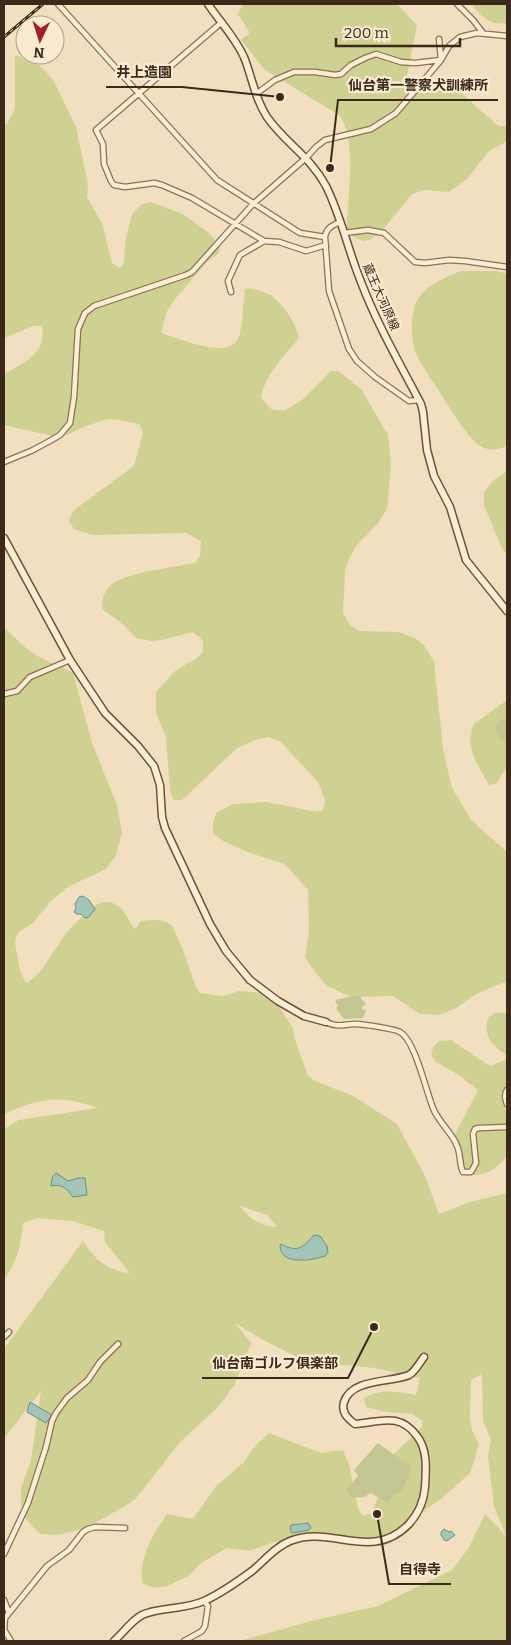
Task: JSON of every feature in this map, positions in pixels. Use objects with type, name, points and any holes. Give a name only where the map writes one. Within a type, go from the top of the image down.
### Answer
[{"type":"street","points":[[58,4],[217,180],[300,233],[325,234],[340,222]]},
{"type":"street","name":"蔵王大河原線","points":[[208,4],[234,38],[244,58],[263,111],[271,122],[306,157],[325,184],[358,276],[373,310],[419,400],[423,412],[427,450],[434,476],[450,507],[466,560],[507,611]]},
{"type":"street","points":[[457,4],[473,20],[483,34]]},
{"type":"street","points":[[222,22],[96,130],[103,144],[104,164],[111,180],[114,185],[125,187],[147,184],[162,185],[192,198],[264,241],[279,242],[306,251],[326,245]]},
{"type":"street","points":[[4,462],[60,435],[70,423],[74,397],[78,329],[88,309],[192,272],[253,204],[325,140],[371,129],[386,120],[404,105],[441,60],[449,46],[460,37],[472,33],[507,36]]},
{"type":"street","points":[[439,39],[441,60]]},
{"type":"street","points":[[256,94],[276,80],[294,72],[340,74],[351,65],[376,54],[401,62],[415,63],[441,60]]},
{"type":"street","points":[[344,234],[368,230],[384,233],[415,262],[425,263],[449,260],[507,267]]},
{"type":"street","points":[[325,234],[329,291],[352,354],[392,391],[409,401],[419,400]]},
{"type":"street","points":[[231,292],[228,281],[240,255],[264,241]]},
{"type":"street","points":[[4,538],[70,660],[105,713],[138,746],[154,766],[160,785],[162,817],[165,828],[210,924],[226,951],[250,980],[278,1001],[304,1016],[342,1026],[353,1024],[369,1025],[404,1034],[411,1044],[433,1108],[440,1122],[458,1146],[463,1172],[471,1172],[476,1163],[473,1134],[475,1130],[486,1127],[507,1127]]},
{"type":"street","points":[[4,694],[17,692],[30,678],[70,660]]},
{"type":"street","points":[[507,1090],[505,1094],[507,1104]]},
{"type":"street","points":[[4,1336],[9,1332]]},
{"type":"street","points":[[4,1554],[28,1502],[46,1447],[52,1421],[67,1398],[88,1380],[104,1358],[118,1344]]},
{"type":"street","points":[[114,1641],[133,1621],[142,1615],[156,1611],[185,1608],[204,1601],[252,1571],[272,1552],[289,1541],[316,1536],[359,1543],[372,1542],[387,1538],[402,1530],[412,1520],[420,1507],[425,1493],[425,1454],[419,1438],[403,1423],[392,1420],[355,1424],[345,1414],[343,1405],[350,1392],[365,1384],[411,1374],[424,1357]]},
{"type":"street","points":[[11,1641],[4,1630],[5,1618],[48,1566],[69,1550],[88,1528],[125,1528]]},
{"type":"street","points":[[4,1600],[9,1613]]},
{"type":"street","points":[[184,1641],[202,1631],[205,1626],[208,1606],[204,1601]]},
{"type":"green space","points":[[243,4],[397,4],[417,25],[406,81],[456,88],[498,126],[507,126],[507,141],[488,152],[467,179],[449,192],[425,190],[412,194],[381,232],[370,240],[364,241],[354,237],[347,229],[350,153],[345,126],[339,115],[265,70],[241,40],[250,33],[238,14]]},
{"type":"green space","points":[[471,4],[507,4],[507,23],[495,23],[486,19]]},
{"type":"green space","points":[[15,65],[39,65],[54,81],[76,127],[88,184],[87,197],[102,223],[112,263],[120,268],[124,262],[125,243],[132,214],[141,205],[150,202],[183,214],[209,233],[220,246],[219,253],[208,261],[175,299],[167,311],[161,333],[201,346],[223,348],[232,345],[240,335],[245,289],[255,289],[266,293],[276,299],[285,309],[296,328],[298,339],[271,374],[266,382],[261,398],[271,409],[284,411],[302,400],[331,371],[338,371],[361,389],[388,435],[391,465],[387,509],[379,522],[356,546],[349,559],[345,571],[343,613],[350,625],[359,631],[398,632],[415,638],[425,646],[434,662],[443,749],[452,788],[472,821],[507,852],[507,982],[476,994],[456,1008],[439,1015],[420,1014],[393,996],[351,997],[327,986],[305,957],[309,931],[308,890],[285,864],[250,853],[223,841],[213,833],[216,813],[233,804],[267,802],[316,812],[323,810],[325,800],[318,782],[281,742],[269,737],[258,739],[237,748],[182,800],[174,800],[170,791],[166,738],[156,713],[156,692],[176,670],[196,659],[203,652],[203,640],[193,632],[152,641],[136,638],[123,624],[102,609],[102,603],[109,587],[124,578],[149,571],[195,563],[200,556],[201,541],[186,533],[92,535],[74,529],[69,521],[74,510],[134,466],[143,432],[139,424],[108,419],[57,437],[4,425],[4,374],[33,356],[41,344],[43,336],[42,326],[33,326],[4,338],[4,125],[7,124],[15,109]]},
{"type":"green space","points":[[461,271],[498,271],[507,274],[507,445],[498,449],[482,447],[467,432],[426,371],[414,347],[412,332],[413,316],[419,297],[423,292],[444,278]]},
{"type":"green space","points":[[507,471],[507,554],[503,550],[484,506],[484,492],[495,479]]},
{"type":"green space","points":[[4,628],[36,655],[73,673],[92,743],[117,805],[122,833],[116,855],[106,869],[68,887],[50,902],[33,923],[19,932],[15,943],[20,971],[26,983],[43,968],[70,928],[90,909],[100,903],[109,902],[118,905],[135,929],[141,921],[164,921],[174,929],[200,993],[223,996],[239,991],[264,993],[276,1002],[293,1028],[294,1037],[308,1076],[315,1081],[353,1096],[397,1124],[425,1176],[439,1214],[470,1202],[507,1193],[507,1641],[240,1641],[311,1621],[378,1606],[452,1570],[468,1549],[485,1514],[506,1536],[494,1506],[488,1456],[491,1440],[483,1420],[482,1374],[471,1380],[470,1418],[472,1430],[479,1445],[470,1473],[441,1499],[421,1513],[409,1528],[395,1538],[274,1542],[250,1551],[227,1548],[201,1563],[189,1576],[167,1586],[154,1588],[142,1583],[143,1564],[148,1546],[167,1514],[193,1519],[216,1486],[243,1463],[256,1445],[269,1433],[321,1453],[343,1450],[349,1464],[358,1509],[363,1516],[372,1513],[392,1456],[422,1427],[422,1421],[412,1414],[386,1412],[366,1407],[364,1398],[383,1392],[416,1395],[420,1378],[374,1368],[344,1365],[321,1369],[265,1341],[235,1323],[251,1343],[235,1384],[219,1406],[180,1442],[137,1497],[127,1505],[86,1528],[58,1535],[40,1534],[25,1518],[22,1511],[21,1488],[31,1461],[41,1391],[4,1438],[4,1349],[83,1241],[102,1263],[114,1270],[130,1273],[105,1242],[104,1231],[72,1221],[37,1218],[23,1223],[18,1253],[13,1266],[4,1279],[4,1129],[19,1120],[98,1108],[72,1101],[50,1100],[28,1104],[4,1114]],"holes":[[[240,1206],[267,1215],[277,1227],[256,1221]]]},
{"type":"green space","points":[[507,700],[507,767],[497,783],[489,785],[471,748],[471,732],[474,724]]},
{"type":"green space","points":[[507,718],[507,741],[504,742],[495,729],[500,721]]},
{"type":"green space","points":[[358,995],[366,1004],[361,1008],[366,1011],[363,1018],[344,1019],[336,1008],[338,1006],[335,1000]]},
{"type":"green space","points":[[495,1013],[507,1013],[507,1055],[493,1044],[488,1035],[488,1018]]},
{"type":"green space","points":[[451,1040],[490,1066],[507,1059],[506,1157],[499,1165],[486,1173],[469,1175],[463,1167],[452,1140],[478,1090],[460,1076],[436,1062],[431,1054],[434,1046],[439,1041]]},
{"type":"green space","points":[[378,1443],[411,1467],[408,1479],[399,1494],[395,1494],[387,1503],[371,1493],[364,1497],[351,1498],[346,1490],[358,1476],[354,1470]]},
{"type":"water","points":[[83,896],[89,900],[95,909],[89,917],[85,918],[81,914],[74,912],[75,904],[79,897]]},
{"type":"water","points":[[56,1173],[68,1181],[85,1178],[87,1195],[73,1197],[64,1187],[51,1186],[52,1178]]},
{"type":"water","points":[[314,1235],[320,1236],[327,1246],[328,1252],[325,1256],[309,1260],[296,1260],[290,1259],[282,1252],[281,1244],[296,1249],[303,1246]]},
{"type":"water","points":[[30,1402],[52,1415],[46,1423],[27,1412]]},
{"type":"water","points":[[308,1523],[311,1528],[309,1530],[291,1532],[291,1525]]},
{"type":"water","points":[[444,1529],[449,1532],[451,1531],[455,1535],[447,1541],[444,1540],[441,1532]]},
{"type":"railway","points":[[4,37],[43,4]]},
{"type":"place","name":"井上造園","points":[[280,97]]},
{"type":"place","name":"仙台第一警察犬訓練所","points":[[330,168]]},
{"type":"place","name":"仙台南ゴルフ俱楽部","points":[[374,1327]]},
{"type":"place","name":"自得寺","points":[[377,1514]]}]
